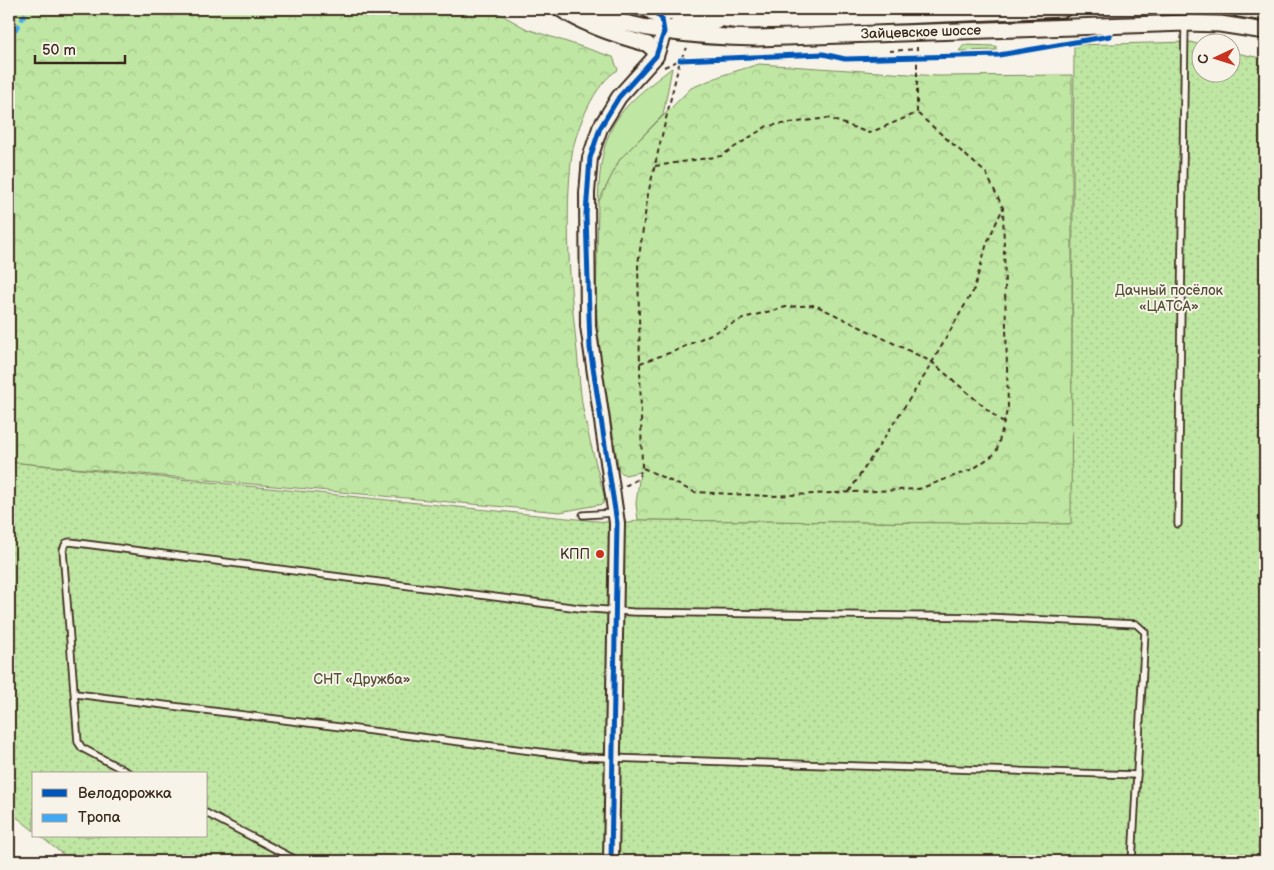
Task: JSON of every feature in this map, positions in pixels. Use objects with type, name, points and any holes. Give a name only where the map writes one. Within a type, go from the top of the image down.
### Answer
[{"type":"main road","name":"Зайцевское шоссе","points":[[580,9],[614,20],[664,32],[707,37],[757,38],[1185,23],[1220,24],[1265,31]]},
{"type":"main road","name":"Зайцевское шоссе","points":[[652,9],[740,21],[1063,9]]},
{"type":"main road","points":[[1239,9],[1265,12]]},
{"type":"street","points":[[560,9],[576,19],[647,44],[653,49],[656,56]]},
{"type":"street","points":[[611,861],[617,513],[600,418],[588,326],[586,214],[588,171],[595,139],[606,116],[619,97],[656,56],[664,32],[662,19],[656,13],[646,9]]},
{"type":"street","points":[[664,32],[684,23],[740,21]]},
{"type":"lane","points":[[1178,524],[1185,23]]},
{"type":"lane","points":[[583,515],[617,513]]},
{"type":"lane","points":[[127,772],[80,746],[78,742],[76,694],[63,550],[66,543],[579,608],[984,617],[1136,624],[1145,632],[1132,861]]},
{"type":"lane","points":[[76,694],[557,755],[1137,775]]},
{"type":"lane","points":[[208,814],[298,861]]},
{"type":"path","points":[[889,51],[918,49],[917,113]]},
{"type":"path","points":[[908,57],[926,57]]},
{"type":"path","points":[[659,70],[680,60],[690,60]]},
{"type":"path","points":[[620,487],[638,479],[642,468],[638,264],[644,220],[655,166],[680,60]]},
{"type":"path","points":[[655,166],[721,156],[767,126],[828,118],[869,133],[917,113]]},
{"type":"path","points":[[642,468],[694,492],[770,496],[919,489],[973,469],[996,454],[1008,407],[1003,208],[986,173],[917,113]]},
{"type":"path","points":[[849,492],[932,362],[974,289],[987,243],[1003,208]]},
{"type":"path","points":[[640,363],[675,351],[747,317],[786,306],[815,304],[932,362],[1004,424]]},
{"type":"green space","points":[[9,9],[491,9],[527,29],[613,57],[618,70],[610,76],[594,95],[582,120],[574,144],[568,203],[570,277],[581,391],[586,426],[605,499],[603,504],[560,512],[9,462]]},
{"type":"green space","name":"СНТ «Дружба»","points":[[1192,43],[1192,82],[1242,82],[1242,54],[1265,59],[1265,861],[71,861],[42,838],[208,838],[208,772],[32,772],[32,829],[9,811],[9,462],[617,523],[630,523],[638,520],[1071,524],[1074,45]]},
{"type":"green space","points":[[964,45],[996,46],[996,50],[959,51]]},
{"type":"green space","points":[[759,64],[938,76],[1072,75],[1072,524],[638,520],[636,504],[640,472],[625,475],[619,471],[601,361],[596,306],[598,203],[620,159],[691,88],[723,75]]},
{"type":"green space","points":[[672,68],[663,115],[620,159],[598,203],[603,156],[607,139],[614,124],[623,110],[636,97]]},
{"type":"marked path","points":[[9,41],[28,9]]},
{"type":"cycle path","points":[[611,861],[617,523],[590,348],[586,214],[590,158],[600,128],[619,97],[656,56],[664,32],[662,19],[656,13],[646,9]]},
{"type":"cycle path","points":[[680,60],[823,54],[845,59],[999,55],[1110,36]]},
{"type":"place","name":"КПП","points":[[600,554]]},
{"type":"park label","name":"Дачный посёлок «ЦАТСА»","points":[[1169,298]]}]
